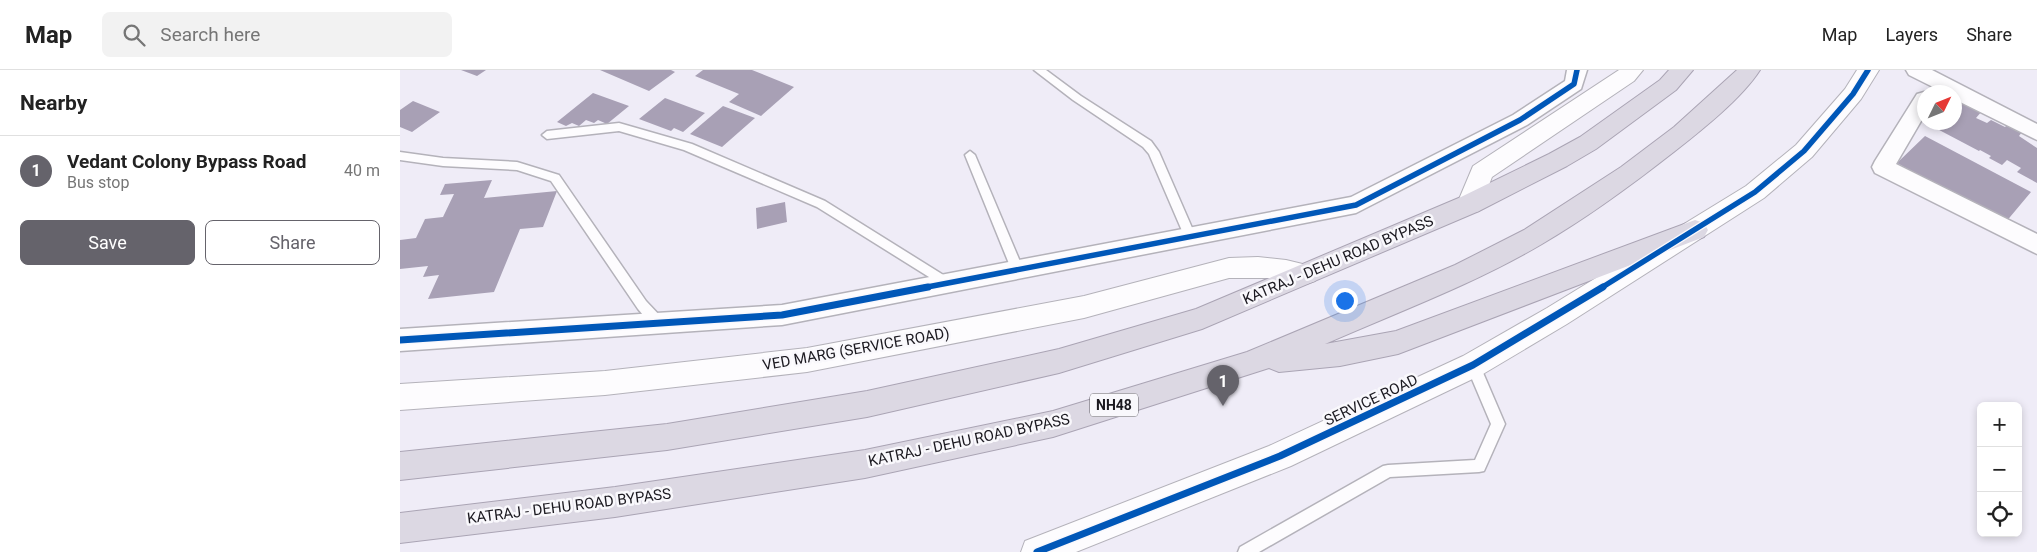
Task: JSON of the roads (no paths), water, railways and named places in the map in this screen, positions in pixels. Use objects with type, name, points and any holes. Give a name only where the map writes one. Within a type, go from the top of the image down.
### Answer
[{"type":"highway","name":"KATRAJ - DEHU ROAD BYPASS","points":[[400,466],[668,437],[867,404],[1059,361],[1202,318],[1470,204],[1588,142],[1668,85],[1682,70]]},
{"type":"highway","name":"KATRAJ - DEHU ROAD BYPASS","points":[[400,528],[615,502],[864,464],[1053,424],[1253,362],[1464,272],[1533,237],[1630,173],[1682,133],[1735,86],[1749,70]]},
{"type":"highway","points":[[1253,362],[1340,354],[1398,342],[1695,230]]},
{"type":"street","points":[[1470,204],[1482,172],[1610,87],[1632,70]]},
{"type":"street","name":"SERVICE ROAD","points":[[1037,552],[1280,456],[1473,365],[1557,316],[1755,192],[1804,152],[1853,94],[1868,70]]},
{"type":"street","points":[[1916,70],[1926,85]]},
{"type":"street","points":[[400,340],[782,315],[1356,206],[1520,120],[1576,77]]},
{"type":"street","points":[[1962,103],[2037,133]]},
{"type":"street","points":[[1917,110],[1883,167],[2037,245]]},
{"type":"street","name":"VED MARG (SERVICE ROAD)","points":[[400,397],[605,384],[807,360],[1084,307],[1228,268],[1272,266],[1306,274]]},
{"type":"lane","points":[[1039,70],[1077,98],[1147,144],[1154,152],[1190,237]]},
{"type":"lane","points":[[547,135],[619,127],[688,147],[821,204],[949,284]]},
{"type":"lane","points":[[970,155],[1018,271]]},
{"type":"lane","points":[[400,156],[443,162],[517,166],[556,178],[642,305],[659,323]]},
{"type":"lane","points":[[1245,552],[1388,471],[1479,466],[1498,424],[1473,365]]},
{"type":"place","name":"Vedant Colony Bypass Road","points":[[1223,406]]}]
